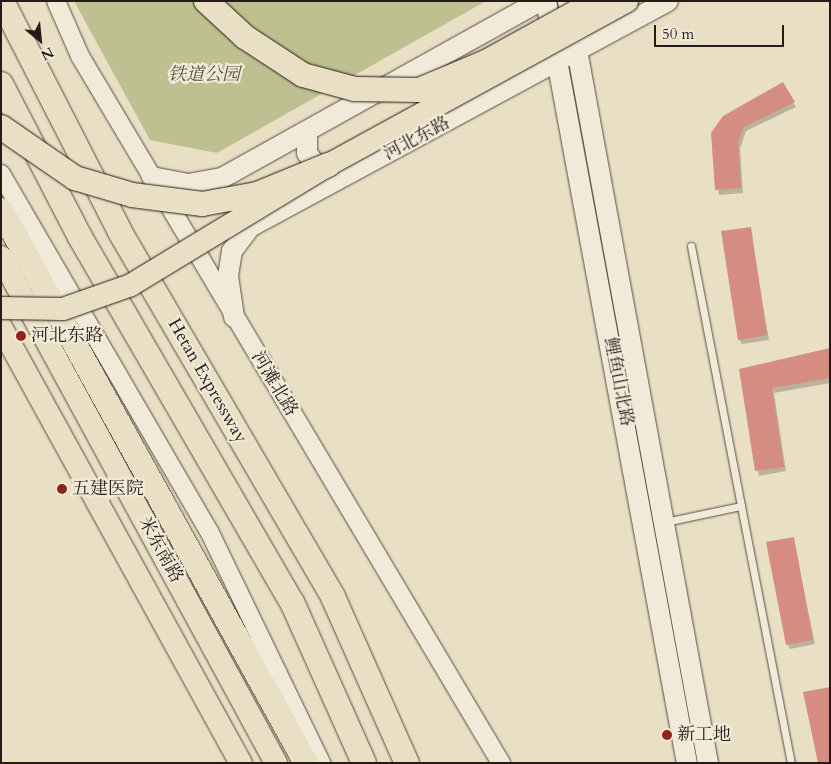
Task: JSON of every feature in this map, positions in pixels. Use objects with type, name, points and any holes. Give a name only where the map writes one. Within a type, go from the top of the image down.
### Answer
[{"type":"highway","name":"Hetan Expressway","points":[[2,1],[120,232],[333,597],[407,763]]},
{"type":"highway","points":[[206,1],[245,37],[303,76],[355,89],[419,90],[486,62],[597,1]]},
{"type":"highway","points":[[1,84],[80,237],[292,602],[364,763]]},
{"type":"highway","points":[[1,128],[75,178],[132,195],[202,204],[257,194],[331,174]]},
{"type":"highway","points":[[1,210],[241,640],[306,763]]},
{"type":"main road","points":[[152,177],[188,184],[222,178],[540,1]]},
{"type":"main road","name":"鲤鱼山北路","points":[[546,1],[655,524],[708,763]]},
{"type":"main road","name":"鲤鱼山北路","points":[[568,1],[655,524],[687,763]]},
{"type":"main road","points":[[1,308],[63,309],[131,285],[331,174],[626,1]]},
{"type":"main road","name":"河北东路","points":[[234,318],[228,276],[232,251],[250,227],[331,174],[559,64],[668,1]]},
{"type":"main road","points":[[306,132],[307,153],[314,167],[331,174]]},
{"type":"main road","name":"米东南路","points":[[1,257],[276,763]]},
{"type":"main road","name":"米东南路","points":[[1,327],[241,763]]},
{"type":"street","name":"河滩北路","points":[[56,1],[80,56],[234,318],[501,763]]},
{"type":"street","points":[[1,174],[209,531],[320,763]]},
{"type":"lane","points":[[691,246],[791,763]]},
{"type":"lane","points":[[655,524],[742,506]]},
{"type":"green space","name":"铁道公园","points":[[74,1],[486,1],[217,153],[150,140]]},
{"type":"building","points":[[783,82],[795,102],[744,127],[738,142],[741,188],[715,190],[711,133],[723,116]]},
{"type":"building","points":[[751,227],[767,335],[738,340],[721,231]]},
{"type":"building","points":[[830,348],[830,378],[772,388],[784,467],[755,471],[739,369]]},
{"type":"building","points":[[794,537],[813,640],[786,645],[766,542]]},
{"type":"building","points":[[830,687],[830,763],[818,763],[803,692]]},
{"type":"place","name":"河北东路","points":[[21,336]]},
{"type":"place","name":"五建医院","points":[[62,489]]},
{"type":"place","name":"新工地","points":[[667,735]]}]
